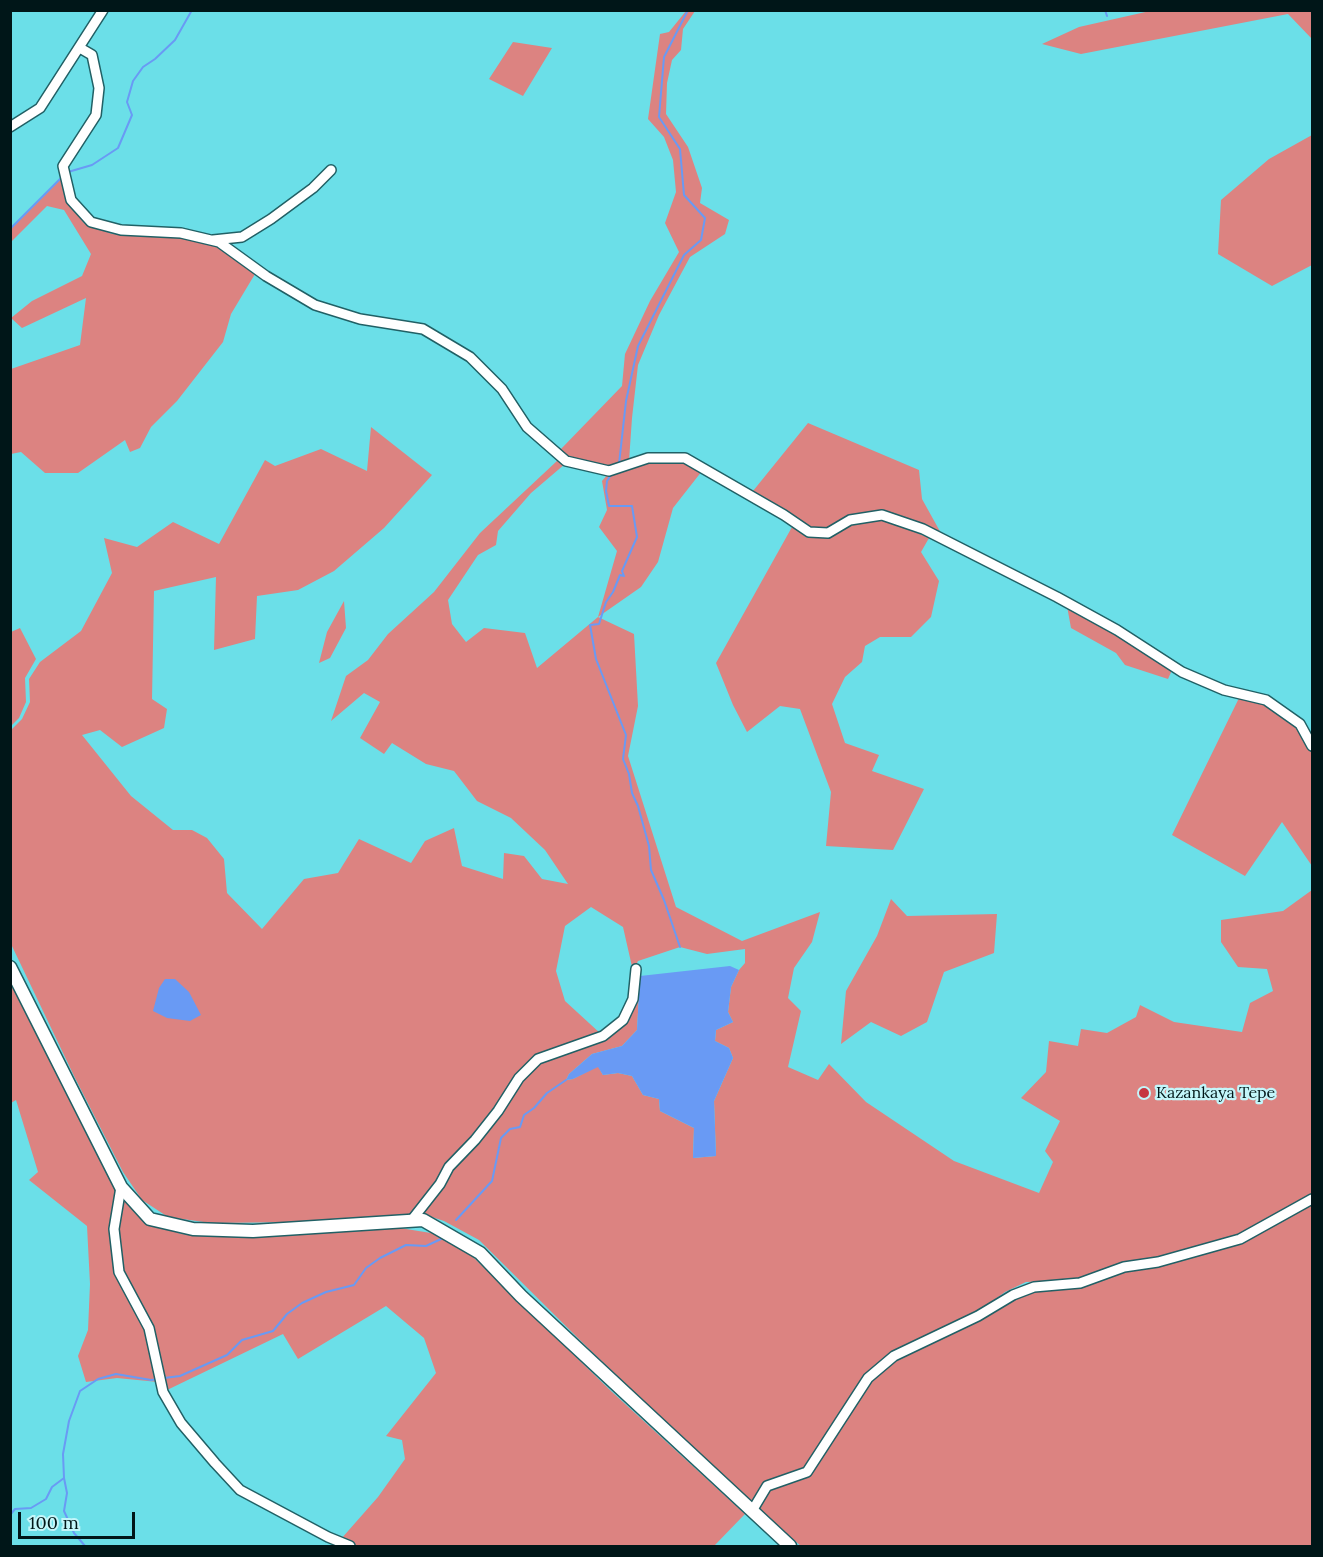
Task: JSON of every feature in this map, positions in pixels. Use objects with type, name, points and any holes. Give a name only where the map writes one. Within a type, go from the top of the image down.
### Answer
[{"type":"street","points":[[10,127],[40,108],[102,10]]},
{"type":"street","points":[[80,48],[92,55],[99,88],[96,115],[63,166],[71,200],[91,222],[121,230],[181,233],[219,242],[266,276],[315,304],[360,320],[423,329],[470,357],[502,389],[527,427],[566,461],[609,471],[648,458],[686,458],[809,532],[828,533],[850,520],[882,515],[922,529],[1117,630],[1182,672],[1224,690],[1266,700],[1300,724],[1312,746]]},
{"type":"street","points":[[211,240],[242,237],[313,188],[330,170]]},
{"type":"street","points":[[10,967],[121,1187],[150,1219],[193,1229],[253,1231],[423,1221],[480,1253],[521,1296],[790,1546]]},
{"type":"street","points":[[411,1221],[440,1184],[450,1167],[498,1111],[519,1078],[538,1059],[603,1036],[623,1020],[633,999],[636,969]]},
{"type":"street","points":[[121,1187],[114,1229],[118,1272],[149,1328],[163,1392],[181,1423],[240,1490],[318,1532],[350,1546]]},
{"type":"street","points":[[752,1511],[767,1486],[807,1472],[868,1378],[894,1356],[978,1316],[1012,1295],[1034,1287],[1080,1283],[1124,1267],[1158,1262],[1240,1239],[1312,1199]]},
{"type":"shaded area","points":[[686,11],[695,11],[683,29],[681,50],[672,60],[667,83],[666,114],[688,147],[702,188],[700,203],[729,220],[725,234],[690,257],[659,315],[638,365],[629,461],[609,468],[569,458],[560,450],[622,386],[625,354],[650,301],[679,252],[665,223],[676,192],[673,160],[664,137],[648,119],[660,34],[669,32]]},
{"type":"shaded area","points":[[1150,11],[1312,11],[1312,39],[1288,14],[1081,54],[1042,44],[1079,27]]},
{"type":"shaded area","points":[[513,42],[552,48],[523,96],[489,79]]},
{"type":"shaded area","points":[[1312,135],[1312,265],[1272,286],[1218,254],[1221,200],[1269,159]]},
{"type":"shaded area","points":[[63,177],[68,202],[84,223],[112,234],[177,237],[213,244],[249,267],[255,274],[231,314],[223,342],[177,401],[151,427],[140,448],[130,452],[125,440],[78,473],[45,473],[21,452],[11,454],[11,369],[80,345],[86,298],[22,328],[11,318],[32,301],[82,276],[91,254],[64,210],[47,206],[11,242],[11,229]]},
{"type":"shaded area","points":[[808,423],[919,470],[922,499],[942,535],[883,511],[849,515],[828,529],[810,529],[753,491]]},
{"type":"shaded area","points":[[371,427],[432,475],[384,528],[334,571],[298,590],[257,596],[255,639],[214,650],[216,577],[154,591],[152,699],[167,709],[164,728],[122,747],[100,730],[82,735],[131,796],[173,830],[192,830],[207,838],[224,859],[227,893],[262,929],[304,879],[338,873],[359,839],[411,863],[425,841],[454,828],[462,866],[503,879],[504,853],[524,856],[542,879],[568,884],[545,850],[511,818],[477,801],[454,771],[426,764],[392,743],[384,754],[360,738],[380,702],[364,693],[331,721],[346,676],[368,660],[388,634],[434,592],[480,533],[558,460],[565,464],[531,493],[498,531],[496,545],[478,555],[448,600],[452,624],[466,642],[484,628],[525,633],[537,668],[598,617],[634,634],[638,706],[628,756],[676,907],[742,941],[820,912],[812,942],[794,968],[788,998],[801,1011],[788,1067],[818,1080],[829,1064],[866,1102],[954,1161],[1039,1193],[1053,1162],[1045,1151],[1060,1121],[1021,1098],[1046,1072],[1049,1041],[1078,1046],[1081,1029],[1107,1033],[1136,1017],[1140,1005],[1174,1022],[1242,1032],[1250,1003],[1273,991],[1267,969],[1238,967],[1221,942],[1221,920],[1283,911],[1312,890],[1312,1196],[1238,1237],[1158,1259],[1118,1265],[1077,1280],[1026,1282],[1005,1292],[975,1314],[890,1353],[860,1383],[805,1468],[765,1483],[752,1504],[590,1350],[479,1240],[444,1221],[423,1214],[452,1170],[482,1138],[521,1079],[539,1061],[605,1038],[625,1022],[635,1000],[636,976],[640,976],[637,1030],[622,1046],[592,1054],[569,1074],[566,1080],[573,1079],[598,1066],[603,1075],[618,1073],[632,1076],[643,1095],[659,1099],[660,1111],[694,1128],[693,1158],[716,1156],[714,1101],[733,1058],[729,1048],[715,1041],[716,1030],[733,1022],[728,1012],[731,987],[745,963],[745,949],[707,954],[680,947],[638,961],[633,971],[623,927],[591,907],[565,926],[556,971],[565,1001],[601,1034],[536,1056],[515,1076],[494,1111],[473,1139],[445,1165],[436,1182],[410,1214],[311,1222],[211,1223],[168,1217],[142,1200],[123,1172],[11,944],[11,730],[22,719],[30,702],[29,679],[40,662],[81,631],[112,573],[104,538],[137,547],[173,522],[219,544],[265,460],[275,466],[321,449],[367,471]]},
{"type":"shaded area","points":[[685,461],[702,471],[673,508],[658,562],[641,587],[598,617],[617,551],[599,527],[607,510],[602,481],[608,474],[649,462]]},
{"type":"shaded area","points":[[882,518],[929,538],[921,552],[939,581],[931,617],[911,637],[880,637],[865,646],[862,662],[845,677],[832,704],[845,743],[879,755],[872,771],[924,789],[893,850],[826,846],[831,792],[800,709],[780,706],[747,732],[716,663],[792,527],[808,538],[830,538],[852,525]]},
{"type":"shaded area","points":[[344,601],[346,628],[330,658],[319,663],[327,632]]},
{"type":"shaded area","points":[[1067,606],[1118,634],[1172,670],[1168,679],[1125,665],[1116,653],[1071,628]]},
{"type":"shaded area","points":[[20,628],[36,659],[25,678],[26,702],[19,718],[11,726],[11,632]]},
{"type":"shaded area","points":[[1240,696],[1266,704],[1298,726],[1312,750],[1312,866],[1282,822],[1245,876],[1172,835]]},
{"type":"shaded area","points":[[891,899],[907,916],[997,914],[994,953],[944,972],[927,1022],[901,1036],[871,1022],[841,1044],[846,991],[877,936]]},
{"type":"shaded area","points":[[10,982],[117,1193],[111,1229],[114,1272],[145,1329],[158,1382],[117,1378],[86,1382],[78,1356],[88,1330],[90,1284],[87,1226],[29,1180],[38,1172],[16,1100],[11,1103]]},
{"type":"shaded area","points":[[123,1198],[141,1219],[181,1234],[242,1237],[400,1228],[437,1234],[469,1253],[611,1391],[745,1514],[714,1546],[356,1546],[341,1539],[378,1497],[405,1459],[402,1440],[386,1436],[436,1373],[424,1338],[386,1306],[298,1359],[283,1334],[165,1391],[153,1324],[121,1272],[117,1229]]},
{"type":"shaded area","points":[[1312,1203],[1312,1546],[801,1546],[758,1510],[770,1488],[811,1474],[870,1381],[900,1356],[1013,1298],[1033,1292],[1079,1287],[1134,1268],[1209,1250]]},
{"type":"water","points":[[730,966],[739,970],[731,987],[728,1012],[733,1022],[716,1030],[715,1041],[729,1048],[733,1058],[714,1101],[716,1156],[693,1158],[694,1128],[660,1111],[659,1099],[643,1095],[632,1076],[618,1073],[603,1075],[598,1067],[566,1080],[569,1074],[592,1054],[622,1046],[637,1030],[640,976]]},
{"type":"water","points":[[165,979],[175,979],[189,992],[201,1015],[190,1021],[167,1018],[153,1011],[159,988]]},
{"type":"waterway","points":[[68,172],[92,165],[118,148],[132,115],[127,102],[133,81],[143,67],[175,40],[192,10]]},
{"type":"waterway","points":[[619,464],[626,401],[638,346],[684,255],[701,240],[705,218],[684,195],[680,149],[659,117],[664,57],[688,10]]},
{"type":"waterway","points":[[1105,10],[1107,16]]},
{"type":"waterway","points":[[10,229],[63,176]]},
{"type":"waterway","points":[[612,473],[607,481],[606,491],[609,506],[632,506],[637,537],[622,571],[624,576],[620,575],[606,602],[599,624],[590,625],[596,659],[626,735],[623,759],[649,846],[651,870],[680,947]]},
{"type":"waterway","points":[[456,1220],[492,1181],[501,1138],[510,1129],[520,1127],[524,1115],[534,1108],[547,1093],[566,1080]]},
{"type":"waterway","points":[[164,1378],[180,1376],[227,1355],[242,1340],[273,1331],[287,1314],[302,1303],[326,1292],[354,1285],[366,1268],[380,1258],[406,1245],[426,1246],[441,1239]]},
{"type":"waterway","points":[[10,1515],[15,1509],[31,1508],[46,1499],[52,1487],[64,1478],[63,1454],[69,1421],[80,1391],[98,1379],[116,1374],[151,1380],[159,1379]]},
{"type":"waterway","points":[[64,1478],[67,1493],[64,1511],[74,1533],[85,1546]]},
{"type":"place","name":"Kazankaya Tepe","points":[[1144,1093]]}]
